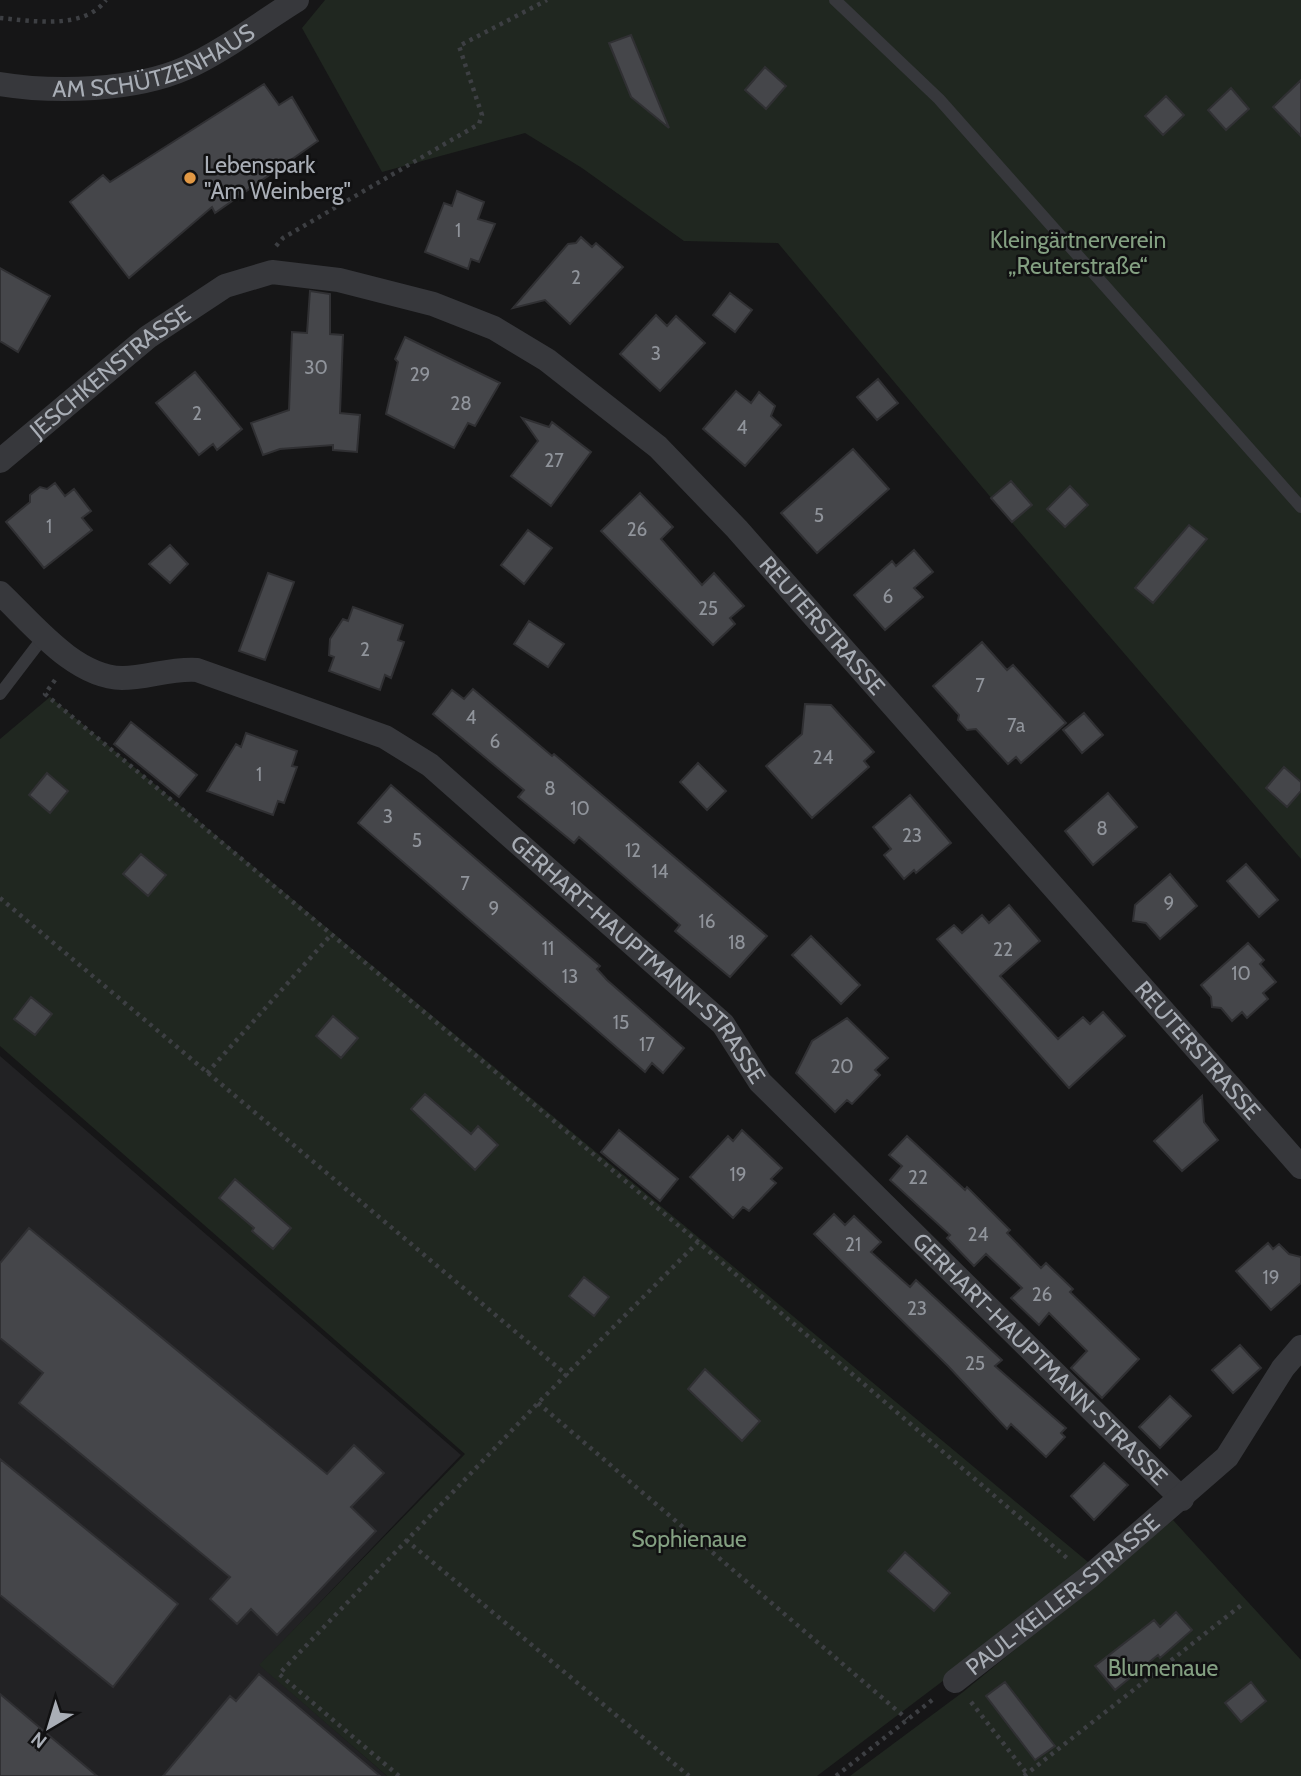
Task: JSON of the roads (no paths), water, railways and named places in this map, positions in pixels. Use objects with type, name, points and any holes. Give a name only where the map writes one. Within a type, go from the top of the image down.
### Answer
[{"type":"street","name":"AM SCHÜTZENHAUS","points":[[0,84],[23,88],[109,88],[186,68],[297,0]]},
{"type":"street","name":"REUTERSTRASSE","points":[[225,286],[272,272],[339,280],[433,304],[494,328],[547,360],[658,447],[746,540],[1301,1167]]},
{"type":"street","name":"JESCHKENSTRASSE","points":[[0,461],[148,337],[225,286]]},
{"type":"street","name":"GERHART-HAUPTMANN-STRASSE","points":[[0,593],[45,635],[98,676],[125,678],[175,669],[197,670],[385,737],[430,765],[723,1024],[760,1082],[1182,1499]]},
{"type":"street","name":"PAUL-KELLER-STRASSE","points":[[955,1681],[1089,1577],[1182,1499],[1227,1457],[1283,1368],[1301,1347]]},
{"type":"lane","points":[[835,0],[939,99],[1301,507]]},
{"type":"lane","points":[[0,694],[45,635]]},
{"type":"place","name":"Lebenspark \"Am Weinberg\"","points":[[190,178]]},
{"type":"park label","name":"Kleingärtnerverein „Reuterstraße“","points":[[1078,253]]},
{"type":"park label","name":"Sophienaue","points":[[689,1539]]},
{"type":"park label","name":"Blumenaue","points":[[1163,1668]]}]
